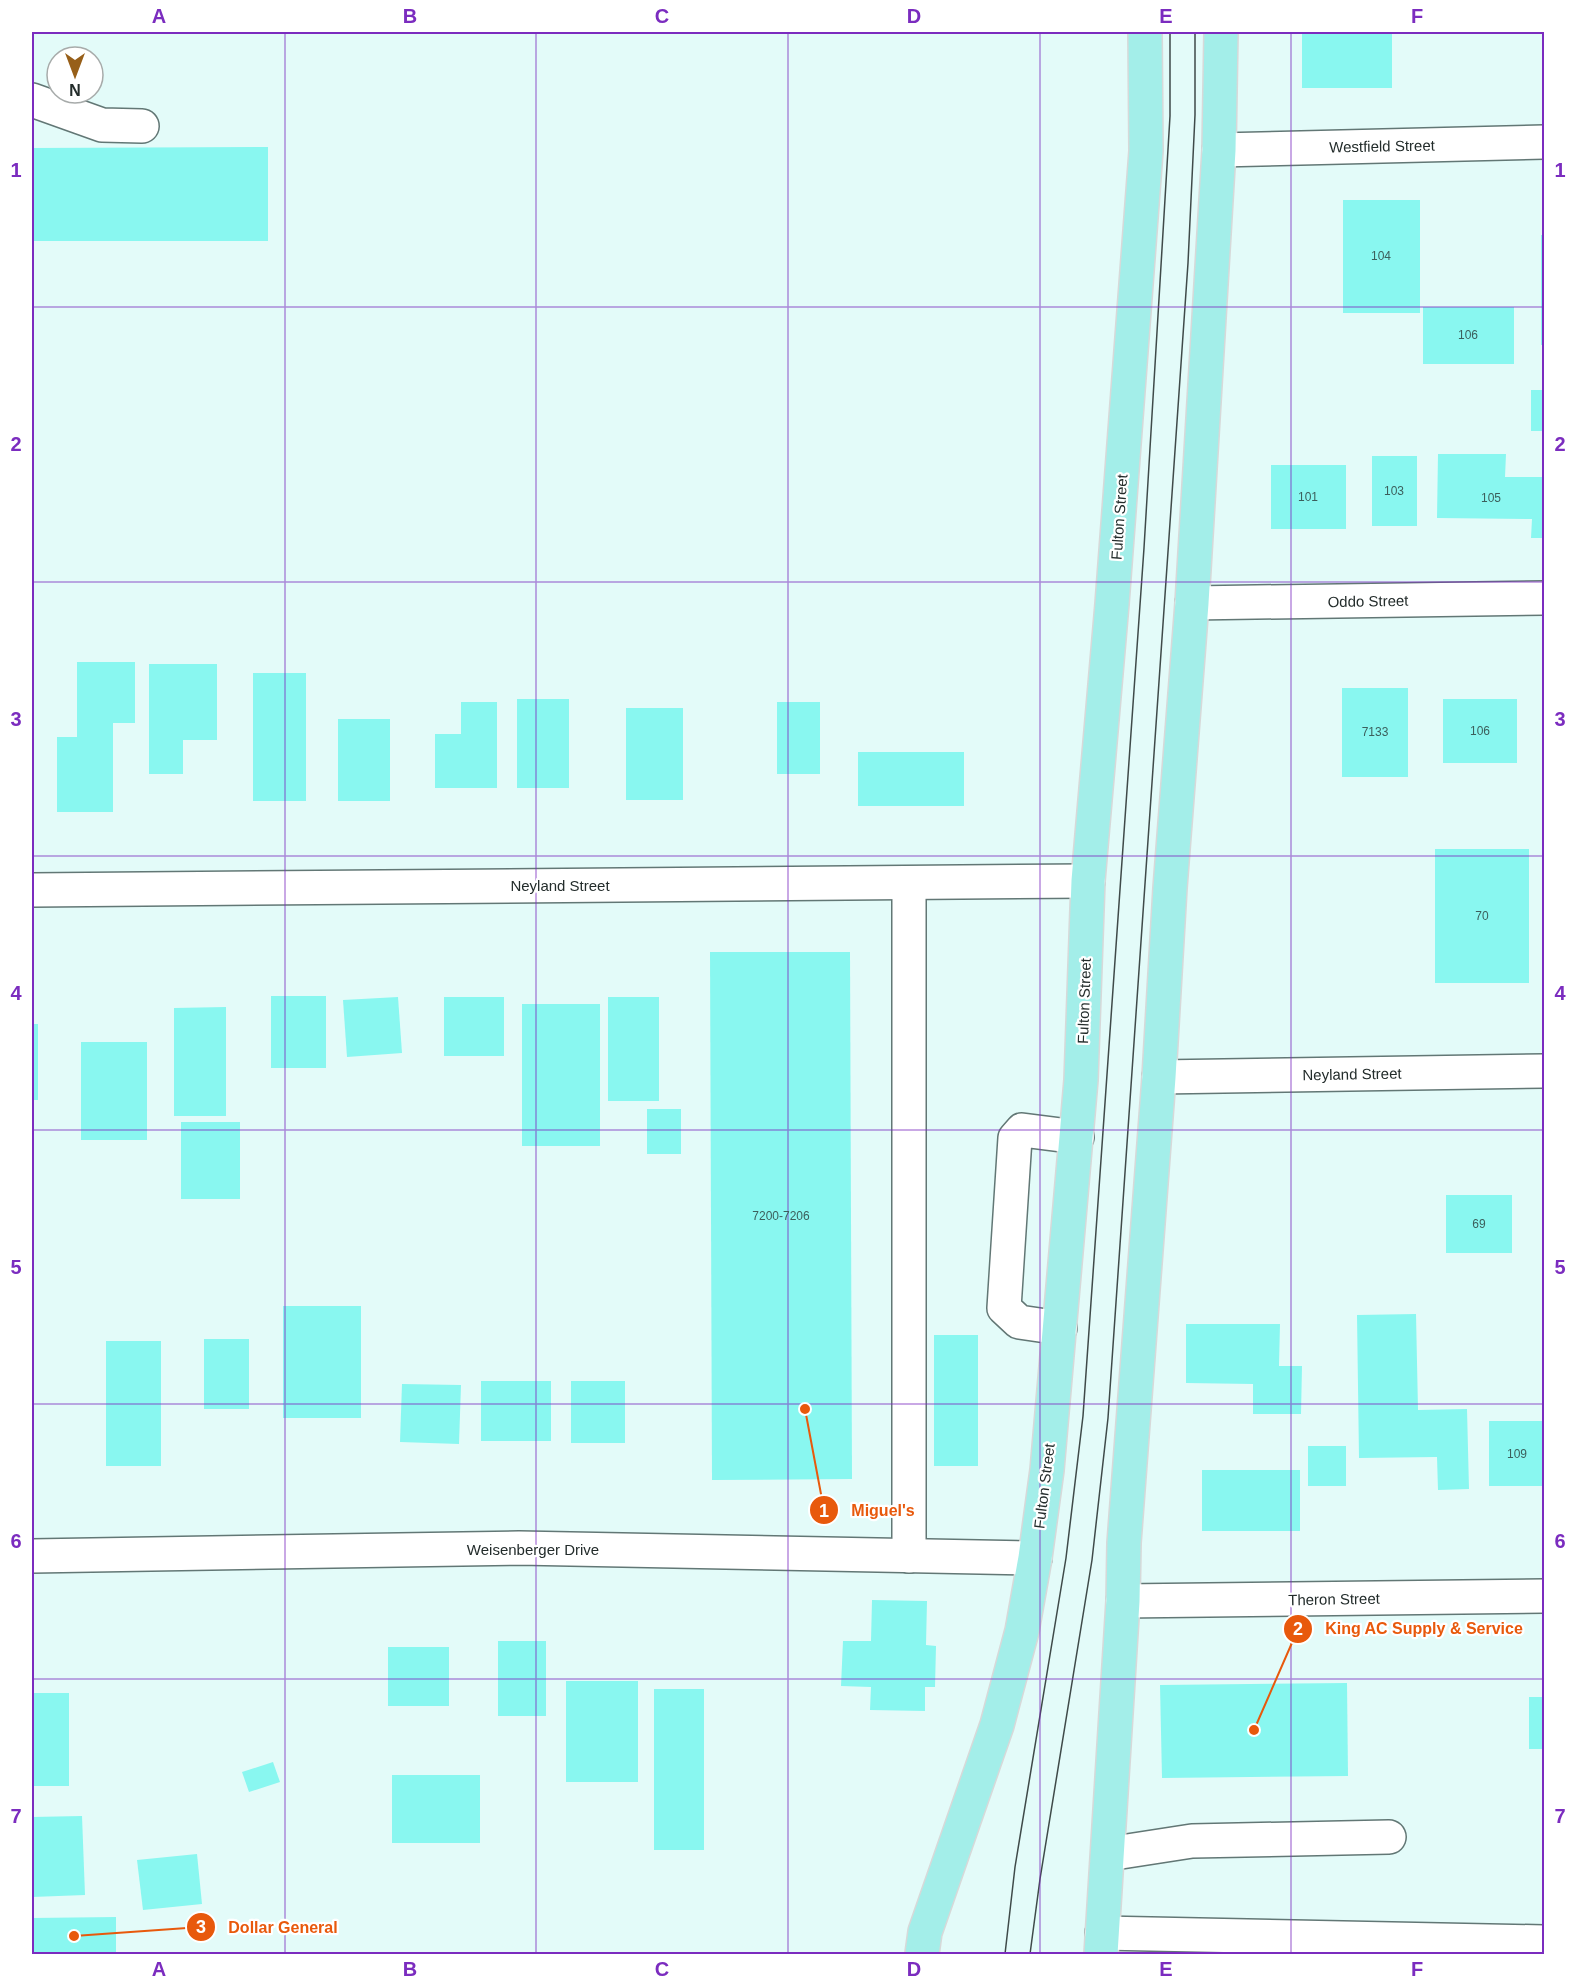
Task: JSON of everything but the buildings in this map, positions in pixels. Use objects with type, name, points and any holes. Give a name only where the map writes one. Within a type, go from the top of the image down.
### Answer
[{"type":"main road","name":"Fulton Street","points":[[922,1954],[925,1932],[997,1725],[1022,1632],[1047,1470],[1077,1137],[1088,881],[1112,604],[1146,151],[1145,32]]},
{"type":"main road","points":[[1102,1944],[1123,1601],[1124,1543],[1192,603],[1220,150],[1221,32]]},
{"type":"street","points":[[32,100],[102,125],[142,126]]},
{"type":"street","name":"Westfield Street","points":[[1220,150],[1545,142]]},
{"type":"street","name":"Oddo Street","points":[[1192,603],[1545,598]]},
{"type":"street","name":"Neyland Street","points":[[32,890],[1088,881]]},
{"type":"street","points":[[909,883],[909,1556]]},
{"type":"street","name":"Neyland Street","points":[[1159,1077],[1545,1071]]},
{"type":"street","points":[[1060,1328],[1019,1322],[1004,1308],[1015,1138],[1022,1130],[1077,1137]]},
{"type":"street","name":"Weisenberger Drive","points":[[32,1556],[519,1548],[1035,1558]]},
{"type":"street","name":"Theron Street","points":[[1123,1601],[1545,1596]]},
{"type":"street","points":[[1108,1854],[1192,1841],[1389,1838]]},
{"type":"street","points":[[1102,1944],[1545,1942]]},
{"type":"tram line","points":[[1005,1954],[1015,1867],[1066,1558],[1083,1416],[1144,548],[1170,116],[1170,32]]},
{"type":"tram line","points":[[1030,1954],[1092,1560],[1108,1418],[1188,263],[1195,115],[1195,32]]},
{"type":"place","name":"Miguel's","points":[[805,1409]]},
{"type":"place","name":"King AC Supply & Service","points":[[1254,1730]]},
{"type":"place","name":"Dollar General","points":[[74,1936]]}]
